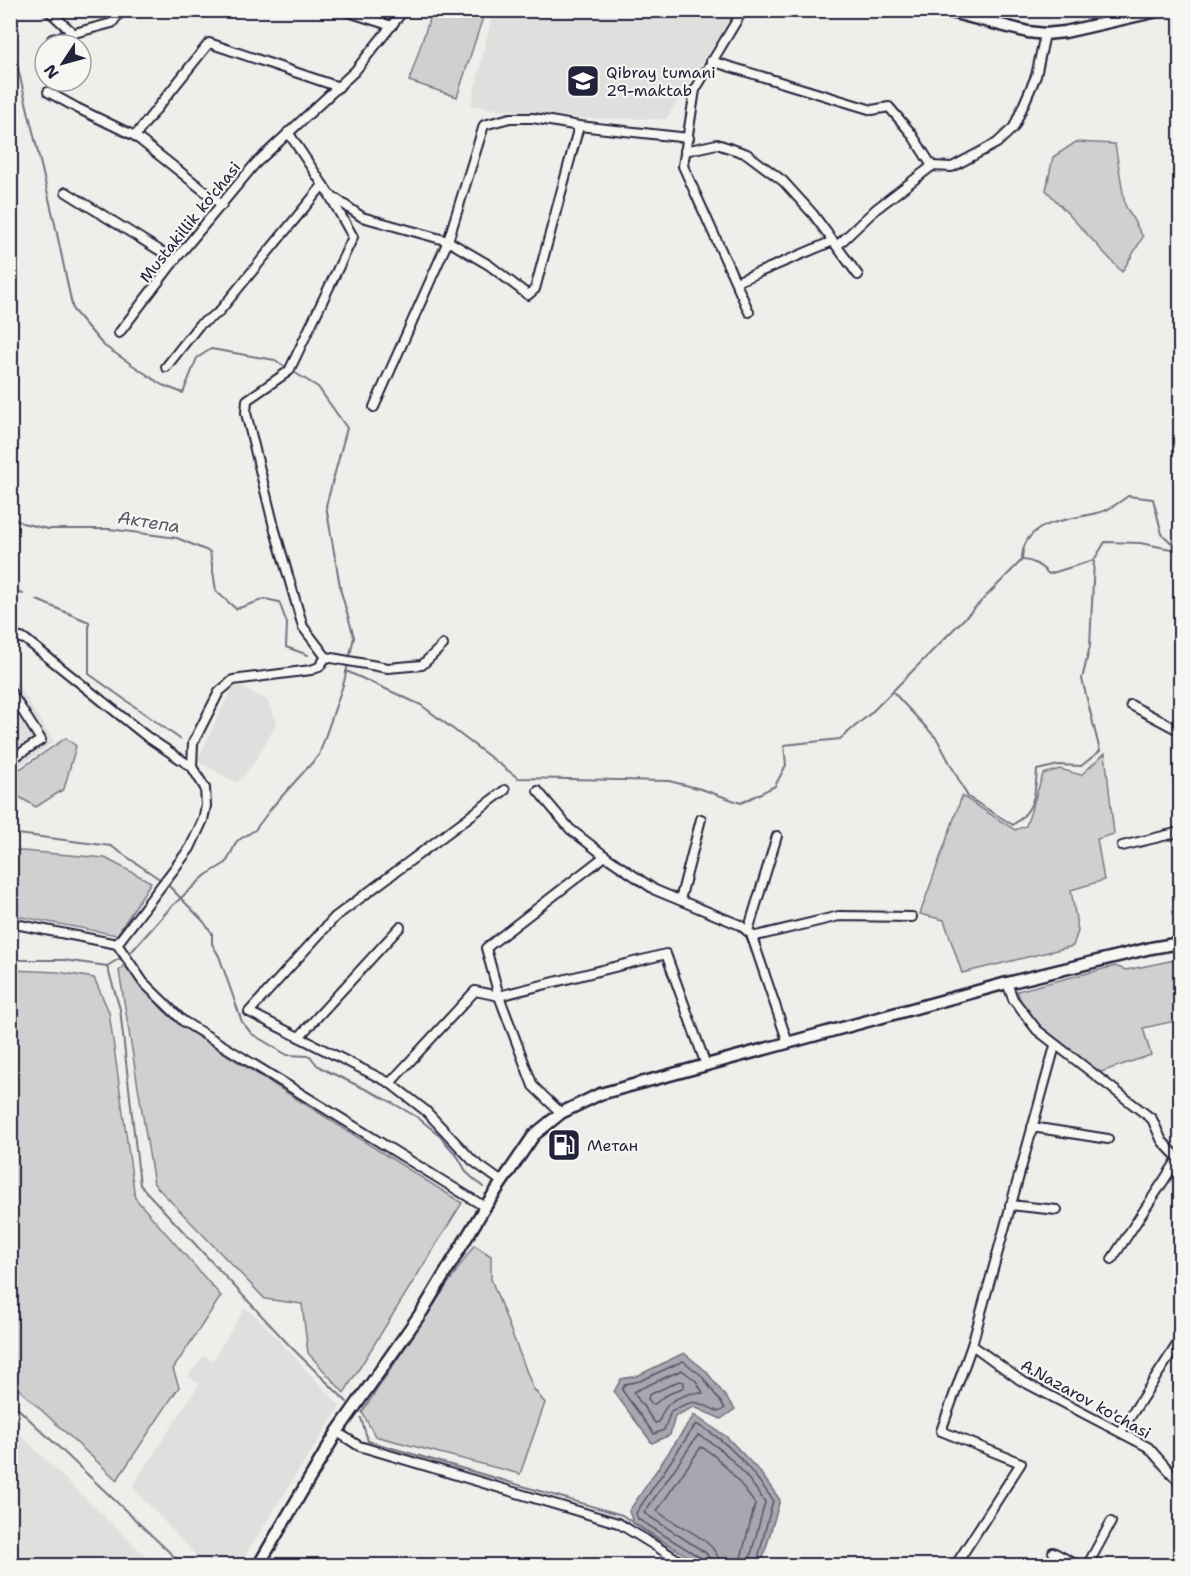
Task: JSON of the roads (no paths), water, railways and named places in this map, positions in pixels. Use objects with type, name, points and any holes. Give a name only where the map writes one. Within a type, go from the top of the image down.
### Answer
[{"type":"main road","points":[[943,10],[1028,32],[1045,34],[1065,32],[1162,10]]},
{"type":"main road","points":[[258,1566],[337,1432],[423,1310],[485,1207],[534,1135],[561,1113],[600,1094],[1007,983],[1180,943]]},
{"type":"street","points":[[48,10],[74,33],[112,23],[118,15],[117,10]]},
{"type":"street","points":[[342,10],[392,26]]},
{"type":"street","name":"Mustakillik ko'chasi","points":[[119,333],[175,260],[255,164],[339,87],[405,10]]},
{"type":"street","points":[[743,10],[695,90],[682,166],[749,312]]},
{"type":"street","points":[[736,282],[835,244],[932,166],[952,167],[997,143],[1014,127],[1036,76],[1045,34]]},
{"type":"street","points":[[135,136],[209,43],[339,87]]},
{"type":"street","points":[[711,61],[872,110],[890,107],[911,133],[932,166]]},
{"type":"street","points":[[50,93],[135,136],[222,205]]},
{"type":"street","points":[[374,407],[447,241],[484,125],[510,118],[533,118],[579,126],[688,138]]},
{"type":"street","points":[[329,194],[362,217],[447,241],[489,265],[528,295],[535,289],[579,126]]},
{"type":"street","points":[[288,132],[329,194],[353,237],[289,370],[247,400],[246,413],[274,527],[303,627],[326,657],[388,668],[422,665],[443,645]]},
{"type":"street","points":[[685,151],[717,144],[747,154],[783,181],[813,214],[858,275]]},
{"type":"street","points":[[166,367],[199,325],[218,313],[323,185]]},
{"type":"street","points":[[66,192],[175,260]]},
{"type":"street","points":[[10,636],[25,639],[146,736],[192,767],[205,788],[206,806],[190,848],[117,944]]},
{"type":"street","points":[[192,767],[194,743],[219,692],[233,680],[311,670],[319,667],[326,657]]},
{"type":"street","points":[[10,760],[41,740],[11,692]]},
{"type":"street","points":[[1131,705],[1180,731]]},
{"type":"street","points":[[502,1182],[473,1161],[426,1111],[390,1083],[249,1012],[335,917],[505,790]]},
{"type":"street","points":[[538,791],[570,829],[655,890],[740,925],[750,934],[788,1043]]},
{"type":"street","points":[[680,900],[701,819]]},
{"type":"street","points":[[1122,846],[1180,832]]},
{"type":"street","points":[[750,934],[777,836]]},
{"type":"street","points":[[561,1113],[533,1086],[499,996],[486,948],[605,856]]},
{"type":"street","points":[[750,934],[838,916],[912,917]]},
{"type":"street","points":[[10,923],[117,944],[143,982],[183,1021],[485,1207]]},
{"type":"street","points":[[299,1036],[400,927]]},
{"type":"street","points":[[390,1083],[475,991],[499,996],[666,954],[706,1065]]},
{"type":"street","points":[[1007,983],[1013,999],[1036,1030],[1152,1119],[1162,1141],[1179,1160],[1112,1259]]},
{"type":"street","points":[[955,1566],[1021,1463],[941,1431],[972,1345],[1055,1046]]},
{"type":"street","points":[[1032,1127],[1108,1139]]},
{"type":"street","points":[[1010,1205],[1057,1210]]},
{"type":"street","points":[[1121,1431],[1180,1340]]},
{"type":"street","name":"A.Nazarov ko'chasi","points":[[972,1345],[1020,1380],[1148,1447],[1180,1483]]},
{"type":"street","points":[[337,1432],[359,1446],[618,1523],[688,1566]]},
{"type":"street","points":[[1087,1566],[1111,1522]]},
{"type":"street","points":[[1053,1552],[1079,1566]]},
{"type":"water","points":[[684,1353],[706,1371],[735,1409],[721,1419],[694,1407],[675,1416],[670,1435],[652,1443],[614,1392],[621,1379],[637,1376]]},
{"type":"water","points":[[694,1415],[727,1437],[760,1472],[780,1500],[761,1565],[702,1565],[633,1523],[629,1511]]},
{"type":"waterway","points":[[10,35],[73,310],[103,345],[162,385],[183,393],[197,358],[211,349],[275,360],[287,368]]},
{"type":"waterway","points":[[292,371],[318,387],[347,428],[326,506],[341,592],[354,637],[349,659]]},
{"type":"waterway","points":[[346,671],[421,705],[518,778],[669,781],[741,803],[775,786],[786,765],[784,745],[840,739],[871,713],[1022,560],[1024,546],[1040,528],[1104,511],[1128,496],[1153,499],[1162,534],[1180,551]]},
{"type":"waterway","name":"Актепа","points":[[10,516],[22,523],[48,529],[109,529],[177,538],[210,552],[216,591],[236,609],[265,599],[279,602],[287,623],[286,647],[308,655]]},
{"type":"waterway","points":[[893,692],[937,739],[968,797],[1013,825],[1030,807],[1036,787],[1037,770],[1059,765],[1081,766],[1100,751],[1082,679],[1090,646],[1094,560],[1105,542],[1140,543],[1176,550]]},
{"type":"waterway","points":[[1023,560],[1037,564],[1049,574],[1094,560]]},
{"type":"waterway","points":[[10,590],[23,594]]},
{"type":"waterway","points":[[37,600],[89,622],[89,674],[180,739]]},
{"type":"waterway","points":[[127,954],[171,907],[206,875],[226,863],[237,841],[255,830],[273,806],[319,755],[348,664]]},
{"type":"waterway","points":[[10,833],[111,846],[161,880]]},
{"type":"waterway","points":[[166,883],[212,933],[212,944],[219,956],[242,1022],[252,1034],[287,1055],[310,1056],[317,1065],[325,1070],[382,1097],[417,1117],[438,1134],[458,1157],[467,1173],[483,1187]]},
{"type":"waterway","points":[[107,966],[122,957]]},
{"type":"waterway","points":[[10,960],[63,960],[107,966],[120,1009],[140,1185],[290,1346],[347,1402]]},
{"type":"waterway","points":[[10,1401],[184,1566]]},
{"type":"waterway","points":[[361,1418],[368,1441],[622,1515],[695,1566]]},
{"type":"place","name":"Qibray tumani 29-maktab","points":[[583,81]]},
{"type":"place","name":"Метан","points":[[564,1145]]}]
